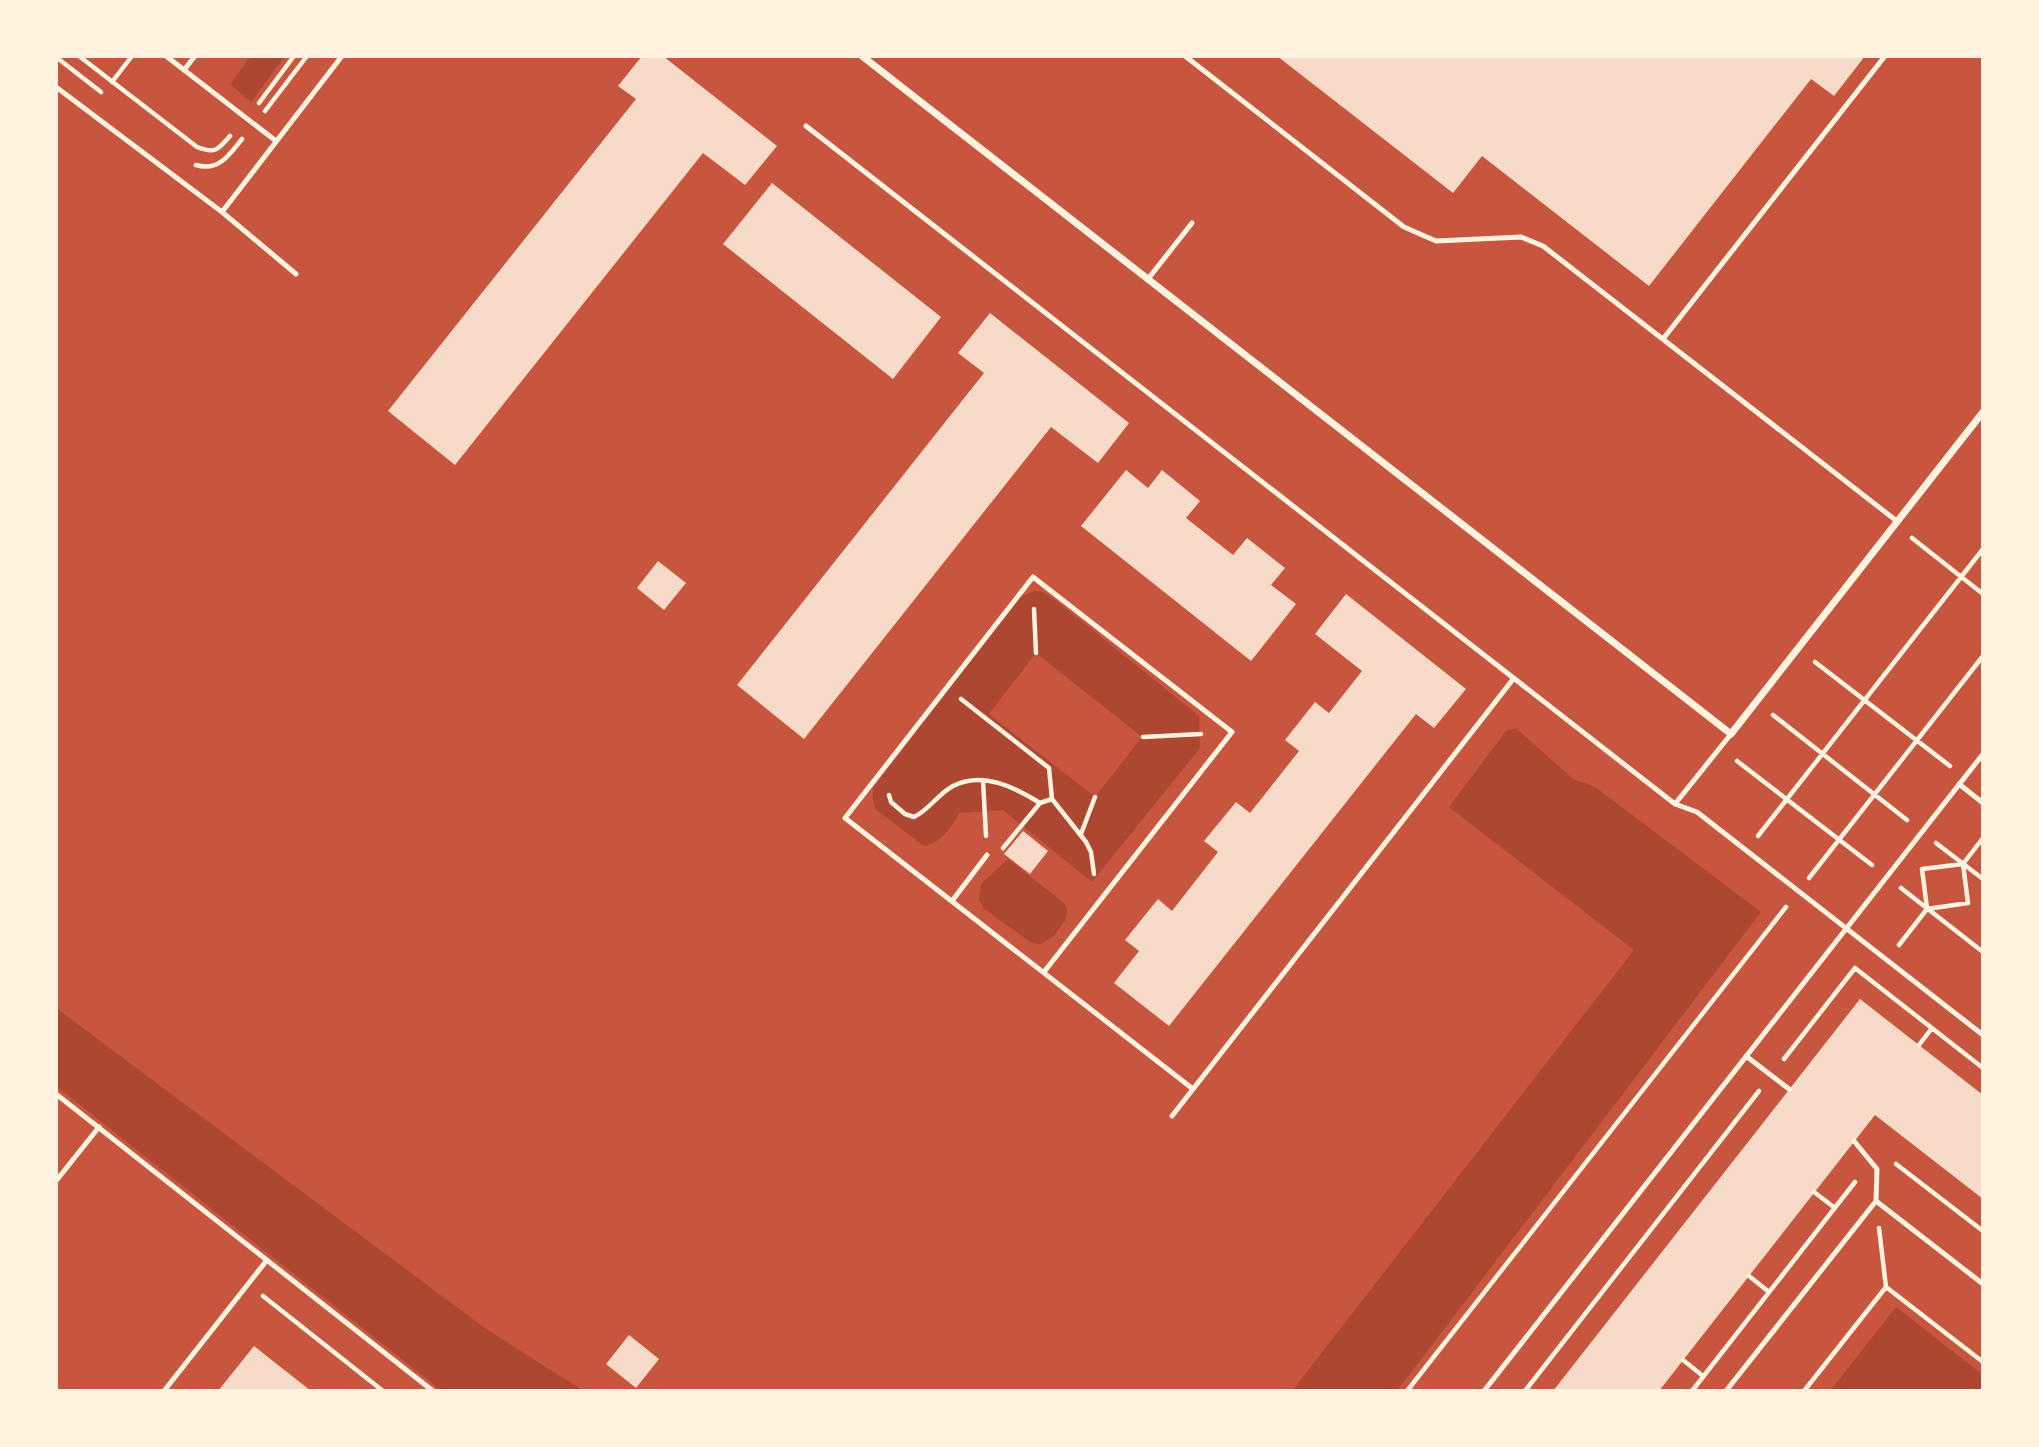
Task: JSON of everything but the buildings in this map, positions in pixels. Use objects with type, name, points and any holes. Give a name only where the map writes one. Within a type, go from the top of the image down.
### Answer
[{"type":"street","points":[[862,56],[1731,734],[1983,412]]},
{"type":"lane","points":[[166,56],[276,141]]},
{"type":"lane","points":[[184,70],[195,56]]},
{"type":"lane","points":[[222,212],[342,56]]},
{"type":"lane","points":[[1185,56],[1404,227],[1436,242],[1521,237],[1543,246],[1898,522]]},
{"type":"lane","points":[[1663,339],[1885,56]]},
{"type":"lane","points":[[56,87],[222,212],[296,274]]},
{"type":"lane","points":[[806,126],[1675,804],[1697,812],[1983,1035]]},
{"type":"lane","points":[[1148,279],[1192,223]]},
{"type":"lane","points":[[1044,972],[1232,732],[1033,577],[845,818],[1193,1089]]},
{"type":"lane","points":[[1172,1116],[1514,678]]},
{"type":"lane","points":[[1675,804],[1731,734]]},
{"type":"lane","points":[[1484,1391],[1983,754]]},
{"type":"lane","points":[[1959,784],[1983,803]]},
{"type":"lane","points":[[951,901],[987,855]]},
{"type":"lane","points":[[1746,1056],[1788,1089]]},
{"type":"lane","points":[[56,1094],[433,1391]]},
{"type":"lane","points":[[56,1181],[99,1127]]},
{"type":"lane","points":[[1726,1391],[1875,1201],[1877,1168],[1854,1141]]},
{"type":"lane","points":[[1875,1201],[1983,1284]]},
{"type":"lane","points":[[164,1391],[267,1260]]},
{"type":"path","points":[[79,56],[197,147],[210,152],[219,148],[230,136]]},
{"type":"path","points":[[112,82],[132,56]]},
{"type":"path","points":[[255,108],[294,56]]},
{"type":"path","points":[[190,162],[209,167],[226,159],[307,56]]},
{"type":"path","points":[[56,57],[107,97]]},
{"type":"path","points":[[1912,538],[1983,594]]},
{"type":"path","points":[[1747,851],[1983,550]]},
{"type":"path","points":[[1033,577],[1036,653]]},
{"type":"path","points":[[1021,611],[1034,608]]},
{"type":"path","points":[[1407,1391],[1983,656]]},
{"type":"path","points":[[1815,662],[1964,778]]},
{"type":"path","points":[[947,688],[987,716],[1049,768],[1052,799],[1081,834],[1091,852],[1100,902]]},
{"type":"path","points":[[1773,715],[1983,879]]},
{"type":"path","points":[[1143,737],[1232,732]]},
{"type":"path","points":[[1737,761],[1983,952]]},
{"type":"path","points":[[984,780],[987,855],[1001,851],[1040,803],[1052,799]]},
{"type":"path","points":[[889,790],[891,802],[905,814],[914,817],[923,813],[953,786],[972,781],[995,781],[1013,787],[1040,803]]},
{"type":"path","points":[[1081,834],[1095,797]]},
{"type":"path","points":[[1900,943],[1927,909],[1968,903],[1963,864],[1983,838]]},
{"type":"path","points":[[1927,909],[1922,869],[1963,864]]},
{"type":"path","points":[[1525,1391],[1855,968],[1983,1068]]},
{"type":"path","points":[[1919,1045],[1931,1028]]},
{"type":"path","points":[[1893,1161],[1983,1231]]},
{"type":"path","points":[[1692,1391],[1859,1178]]},
{"type":"path","points":[[1814,1192],[1835,1208]]},
{"type":"path","points":[[1875,1201],[1886,1287],[1983,1362]]},
{"type":"path","points":[[1749,1276],[1769,1292]]},
{"type":"path","points":[[1804,1391],[1886,1287]]},
{"type":"path","points":[[258,1293],[383,1391]]},
{"type":"path","points":[[1683,1360],[1703,1376]]},
{"type":"shaded area","points":[[251,56],[285,56],[251,102],[230,84]]},
{"type":"shaded area","points":[[1034,591],[1043,592],[1199,716],[1200,748],[1092,882],[1003,810],[959,813],[941,838],[924,846],[875,809],[873,788],[1020,597]],"holes":[[[1036,653],[1142,737],[1095,797],[989,714]]]},
{"type":"shaded area","points":[[1516,728],[1573,779],[1595,787],[1761,912],[1397,1391],[1292,1391],[1634,950],[1449,807],[1506,731]]},
{"type":"shaded area","points":[[1008,859],[1064,903],[1067,909],[1066,919],[1054,936],[1041,944],[1032,943],[984,909],[979,899],[981,884]]},
{"type":"shaded area","points":[[56,1008],[486,1329],[584,1391],[442,1391],[56,1086]]},
{"type":"shaded area","points":[[1896,1307],[1983,1375],[1983,1391],[1830,1391]]}]
